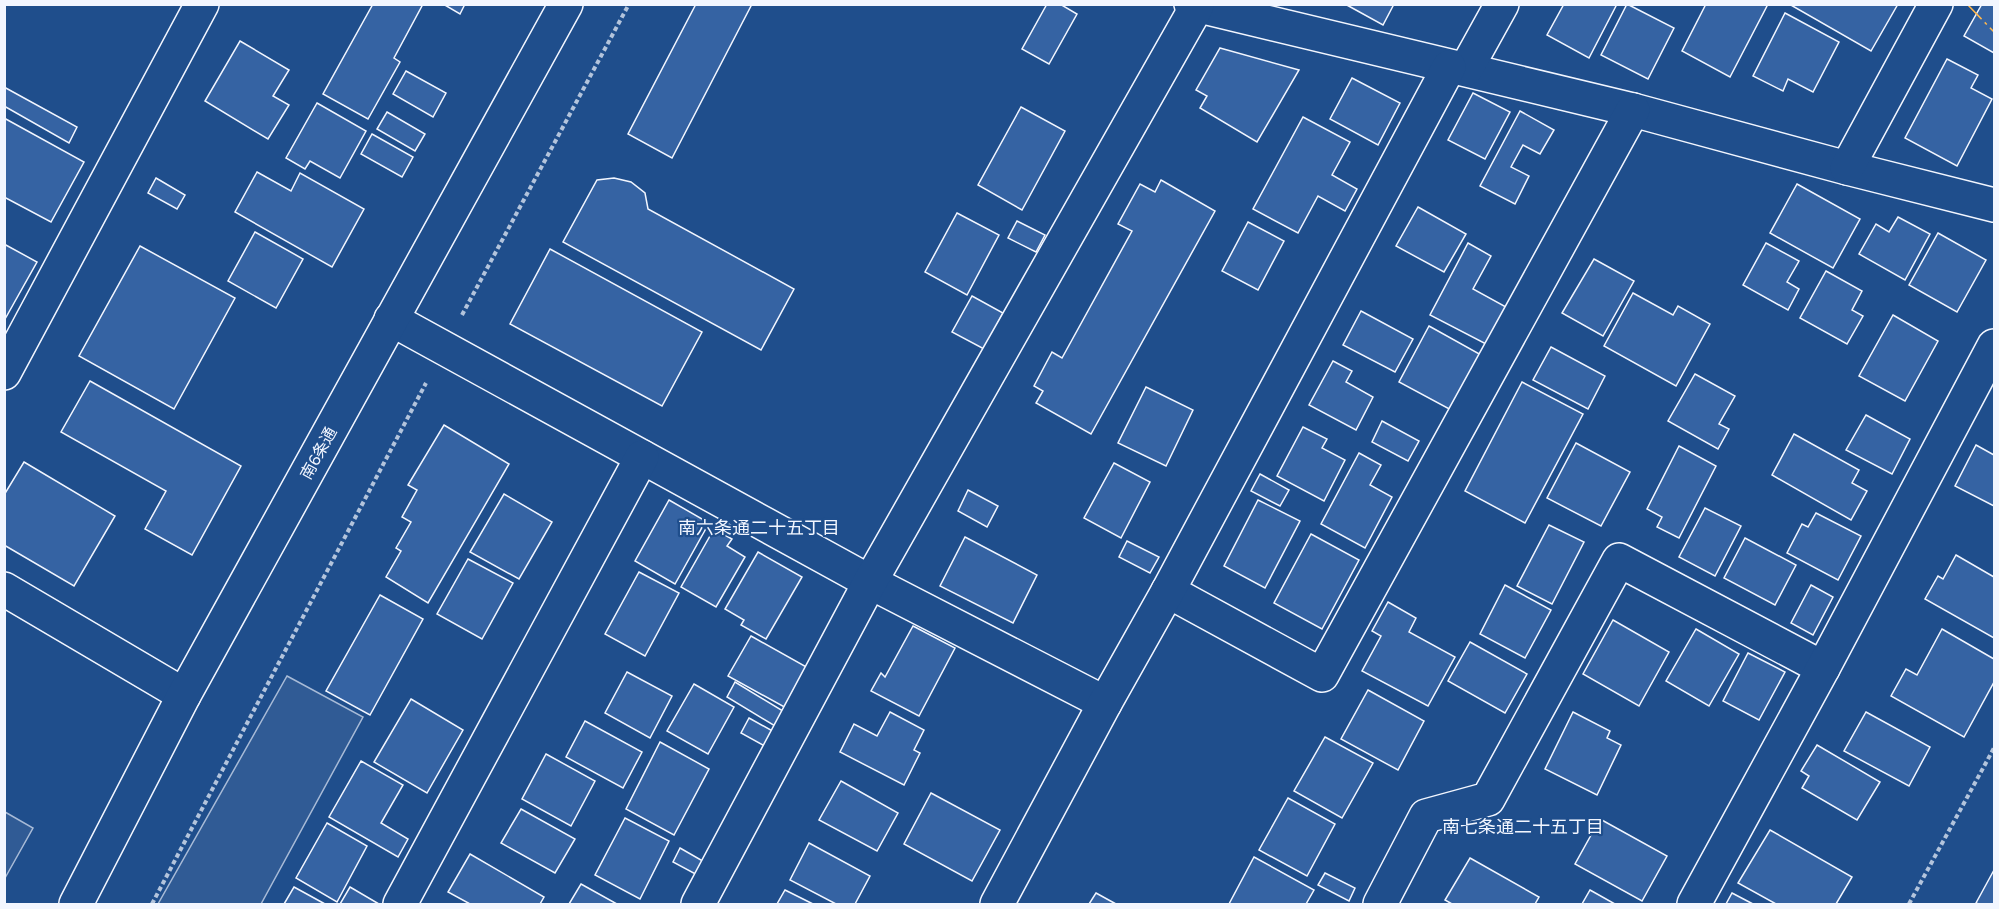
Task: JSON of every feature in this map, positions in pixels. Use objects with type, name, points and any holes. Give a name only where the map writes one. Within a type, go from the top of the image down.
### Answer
[{"type":"street","points":[[4,373],[202,4]]},
{"type":"street","name":"南6条通","points":[[76,904],[184,694],[566,4]]},
{"type":"street","points":[[997,904],[1458,68],[1502,4]]},
{"type":"street","points":[[1846,168],[1936,4]]},
{"type":"street","points":[[698,904],[870,582],[1194,5],[1632,110],[1846,168],[1995,205]]},
{"type":"street","points":[[1168,591],[1322,675],[1632,110]]},
{"type":"street","points":[[391,319],[870,582],[1106,703]]},
{"type":"street","points":[[1694,904],[1995,346]]},
{"type":"street","points":[[399,904],[642,457]]},
{"type":"street","points":[[1380,904],[1426,816],[1488,799],[1619,560],[1823,668]]},
{"type":"street","points":[[4,589],[184,694]]},
{"type":"path","points":[[152,904],[444,348],[629,4]]},
{"type":"path","points":[[1909,904],[1995,748]]},
{"type":"shaded area","points":[[287,676],[363,717],[261,904],[158,904]]},
{"type":"shaded area","points":[[5,812],[33,828],[5,878]]},
{"type":"building","points":[[373,4],[423,4],[394,58],[400,62],[368,119],[323,94]]},
{"type":"building","points":[[443,4],[465,4],[460,14]]},
{"type":"building","points":[[696,4],[752,4],[672,158],[628,134]]},
{"type":"building","points":[[1047,4],[1060,4],[1077,14],[1049,64],[1022,49]]},
{"type":"building","points":[[1345,4],[1394,4],[1383,25]]},
{"type":"building","points":[[1564,4],[1617,4],[1589,58],[1547,35]]},
{"type":"building","points":[[1627,4],[1674,28],[1648,79],[1601,55]]},
{"type":"building","points":[[1706,4],[1764,4],[1767,6],[1730,77],[1682,51]]},
{"type":"building","points":[[1789,4],[1898,4],[1871,51]]},
{"type":"building","points":[[1982,4],[1994,4],[1994,53],[1964,36]]},
{"type":"building","points":[[1785,13],[1839,42],[1813,92],[1788,79],[1783,91],[1753,76]]},
{"type":"building","points":[[240,41],[289,70],[273,96],[289,105],[268,139],[205,101]]},
{"type":"building","points":[[1220,48],[1299,70],[1257,142],[1200,108],[1207,96],[1196,90]]},
{"type":"building","points":[[1947,59],[1978,75],[1971,88],[1992,99],[1957,166],[1905,138]]},
{"type":"building","points":[[406,71],[446,93],[433,117],[393,94]]},
{"type":"building","points":[[1352,78],[1400,103],[1378,145],[1330,119]]},
{"type":"building","points":[[4,87],[77,127],[69,143],[4,106]]},
{"type":"building","points":[[1473,93],[1510,112],[1485,159],[1448,140]]},
{"type":"building","points":[[317,103],[366,131],[340,178],[310,161],[305,169],[286,158]]},
{"type":"building","points":[[1021,107],[1065,131],[1022,210],[978,185]]},
{"type":"building","points":[[1520,111],[1554,130],[1540,154],[1523,145],[1511,167],[1529,176],[1515,204],[1480,186]]},
{"type":"building","points":[[387,112],[425,134],[415,151],[377,129]]},
{"type":"building","points":[[1303,117],[1350,142],[1332,175],[1357,189],[1345,211],[1318,196],[1298,233],[1253,209]]},
{"type":"building","points":[[4,118],[84,162],[51,222],[4,197]]},
{"type":"building","points":[[372,134],[413,157],[402,177],[361,154]]},
{"type":"building","points":[[257,172],[291,191],[300,173],[364,209],[332,267],[235,212]]},
{"type":"building","points":[[156,178],[185,195],[177,209],[148,193]]},
{"type":"building","points":[[614,178],[631,182],[645,193],[648,209],[794,289],[761,350],[563,242],[597,180]]},
{"type":"building","points":[[1161,180],[1215,211],[1091,434],[1036,403],[1043,391],[1034,386],[1052,352],[1062,358],[1132,231],[1118,224],[1140,184],[1155,192]]},
{"type":"building","points":[[1797,184],[1860,219],[1833,268],[1770,233]]},
{"type":"building","points":[[1418,207],[1466,234],[1444,272],[1396,246]]},
{"type":"building","points":[[957,213],[999,235],[967,295],[925,272]]},
{"type":"building","points":[[1898,217],[1930,234],[1905,280],[1859,254],[1876,224],[1889,232]]},
{"type":"building","points":[[1017,221],[1045,235],[1036,252],[1008,238]]},
{"type":"building","points":[[1248,222],[1284,241],[1258,290],[1222,271]]},
{"type":"building","points":[[255,232],[303,259],[276,308],[228,281]]},
{"type":"building","points":[[1938,233],[1986,260],[1957,312],[1909,285]]},
{"type":"building","points":[[1468,243],[1491,256],[1473,289],[1506,307],[1486,344],[1430,315]]},
{"type":"building","points":[[1766,243],[1799,261],[1787,282],[1799,289],[1788,310],[1743,285]]},
{"type":"building","points":[[4,244],[37,262],[5,319],[4,319]]},
{"type":"building","points":[[140,246],[235,298],[174,409],[79,356]]},
{"type":"building","points":[[550,249],[702,332],[662,406],[510,324]]},
{"type":"building","points":[[1594,259],[1634,281],[1603,336],[1562,313]]},
{"type":"building","points":[[1826,271],[1862,291],[1852,310],[1863,316],[1847,344],[1800,318]]},
{"type":"building","points":[[1633,293],[1673,315],[1678,306],[1710,324],[1676,386],[1604,346]]},
{"type":"building","points":[[972,296],[1003,313],[984,349],[952,332]]},
{"type":"building","points":[[1361,311],[1413,339],[1395,372],[1343,345]]},
{"type":"building","points":[[1893,315],[1938,341],[1905,401],[1859,376]]},
{"type":"building","points":[[1429,326],[1483,356],[1453,411],[1399,382]]},
{"type":"building","points":[[1551,347],[1605,376],[1588,409],[1533,380]]},
{"type":"building","points":[[1333,361],[1352,371],[1346,382],[1373,397],[1356,430],[1309,405]]},
{"type":"building","points":[[1695,374],[1735,396],[1719,424],[1729,429],[1718,449],[1668,421]]},
{"type":"building","points":[[90,381],[241,466],[192,555],[145,529],[166,491],[61,432]]},
{"type":"building","points":[[1522,382],[1583,414],[1525,523],[1465,491]]},
{"type":"building","points":[[1146,387],[1193,410],[1166,466],[1118,443]]},
{"type":"building","points":[[1866,415],[1910,439],[1892,474],[1846,450]]},
{"type":"building","points":[[1382,421],[1419,441],[1408,461],[1372,442]]},
{"type":"building","points":[[444,425],[509,464],[428,603],[386,577],[401,551],[396,548],[411,522],[402,517],[417,490],[408,485]]},
{"type":"building","points":[[1303,427],[1327,439],[1322,448],[1345,460],[1324,501],[1277,476]]},
{"type":"building","points":[[1794,434],[1859,470],[1852,483],[1867,491],[1851,520],[1772,475]]},
{"type":"building","points":[[1576,443],[1630,472],[1601,526],[1547,498]]},
{"type":"building","points":[[1976,445],[1994,455],[1994,506],[1955,486]]},
{"type":"building","points":[[1679,446],[1716,466],[1679,538],[1657,527],[1662,517],[1647,509]]},
{"type":"building","points":[[1359,453],[1381,465],[1370,485],[1392,497],[1365,548],[1321,524]]},
{"type":"building","points":[[24,462],[115,516],[74,586],[4,545],[4,495]]},
{"type":"building","points":[[1114,463],[1150,482],[1121,538],[1084,518]]},
{"type":"building","points":[[1260,474],[1289,490],[1280,506],[1251,491]]},
{"type":"building","points":[[968,490],[998,506],[987,527],[958,511]]},
{"type":"building","points":[[504,494],[552,522],[519,579],[470,552]]},
{"type":"building","points":[[669,500],[709,523],[675,584],[635,561]]},
{"type":"building","points":[[1258,500],[1300,521],[1265,588],[1224,566]]},
{"type":"building","points":[[1705,508],[1741,526],[1715,576],[1679,557]]},
{"type":"building","points":[[1816,513],[1861,536],[1838,580],[1787,553],[1802,524],[1808,527]]},
{"type":"building","points":[[1549,525],[1584,542],[1552,604],[1517,586]]},
{"type":"building","points":[[714,529],[732,539],[727,546],[745,557],[716,607],[681,587]]},
{"type":"building","points":[[1311,534],[1359,560],[1322,629],[1274,603]]},
{"type":"building","points":[[965,537],[1037,575],[1013,623],[940,586]]},
{"type":"building","points":[[1745,538],[1796,565],[1775,605],[1724,578]]},
{"type":"building","points":[[1127,541],[1159,557],[1150,573],[1119,557]]},
{"type":"building","points":[[758,552],[802,577],[766,639],[741,625],[744,620],[725,609]]},
{"type":"building","points":[[1956,555],[1994,577],[1994,638],[1925,599],[1938,576],[1943,579]]},
{"type":"building","points":[[468,559],[513,583],[482,639],[437,614]]},
{"type":"building","points":[[639,572],[679,593],[645,656],[605,634]]},
{"type":"building","points":[[1505,585],[1551,610],[1525,658],[1480,634]]},
{"type":"building","points":[[1811,585],[1833,597],[1813,635],[1791,623]]},
{"type":"building","points":[[380,595],[423,619],[370,715],[326,691]]},
{"type":"building","points":[[1388,602],[1416,618],[1409,632],[1455,657],[1428,706],[1362,671],[1381,636],[1372,631]]},
{"type":"building","points":[[1613,620],[1669,652],[1639,706],[1583,674]]},
{"type":"building","points":[[913,626],[955,648],[919,716],[871,691],[881,673],[885,677]]},
{"type":"building","points":[[1696,629],[1739,654],[1709,706],[1666,681]]},
{"type":"building","points":[[1942,629],[1994,659],[1994,682],[1964,737],[1891,696],[1906,669],[1917,675]]},
{"type":"building","points":[[751,636],[810,669],[788,709],[728,676]]},
{"type":"building","points":[[1470,642],[1527,674],[1505,713],[1448,681]]},
{"type":"building","points":[[1748,653],[1785,672],[1759,720],[1723,701]]},
{"type":"building","points":[[627,672],[672,696],[650,738],[605,713]]},
{"type":"building","points":[[735,682],[783,711],[775,726],[727,697]]},
{"type":"building","points":[[694,684],[734,707],[708,754],[667,731]]},
{"type":"building","points":[[1368,690],[1424,721],[1398,770],[1341,739]]},
{"type":"building","points":[[411,699],[463,730],[427,793],[374,762]]},
{"type":"building","points":[[890,712],[924,730],[914,750],[920,753],[904,785],[840,752],[854,724],[877,736]]},
{"type":"building","points":[[1573,712],[1610,731],[1607,738],[1621,745],[1597,795],[1545,769]]},
{"type":"building","points":[[1866,712],[1930,747],[1909,786],[1844,751]]},
{"type":"building","points":[[749,718],[778,734],[770,749],[741,733]]},
{"type":"building","points":[[585,721],[642,752],[623,788],[566,757]]},
{"type":"building","points":[[1325,737],[1373,763],[1342,818],[1294,791]]},
{"type":"building","points":[[660,742],[709,769],[674,835],[626,809]]},
{"type":"building","points":[[1817,745],[1880,782],[1857,820],[1802,788],[1809,776],[1801,771]]},
{"type":"building","points":[[546,754],[595,781],[571,826],[522,799]]},
{"type":"building","points":[[361,761],[403,785],[381,823],[408,839],[398,857],[329,817]]},
{"type":"building","points":[[841,781],[898,813],[877,851],[819,820]]},
{"type":"building","points":[[931,793],[1000,830],[972,881],[904,844]]},
{"type":"building","points":[[1288,798],[1335,824],[1307,876],[1259,850]]},
{"type":"building","points":[[521,809],[575,839],[555,873],[501,843]]},
{"type":"building","points":[[625,818],[669,841],[640,899],[595,875]]},
{"type":"building","points":[[1600,819],[1667,856],[1642,901],[1575,864]]},
{"type":"building","points":[[327,823],[367,846],[337,902],[296,878]]},
{"type":"building","points":[[1770,830],[1852,877],[1836,904],[1776,904],[1738,883]]},
{"type":"building","points":[[809,843],[870,876],[855,904],[836,904],[790,880]]},
{"type":"building","points":[[680,848],[708,864],[701,877],[673,862]]},
{"type":"building","points":[[470,854],[544,897],[540,904],[470,904],[448,892]]},
{"type":"building","points":[[1254,857],[1314,890],[1306,904],[1229,904]]},
{"type":"building","points":[[1470,858],[1539,897],[1535,904],[1452,904],[1445,900]]},
{"type":"building","points":[[1994,870],[1994,904],[1976,903]]},
{"type":"building","points":[[1325,873],[1355,888],[1349,901],[1318,885]]},
{"type":"building","points":[[581,884],[617,904],[569,904]]},
{"type":"building","points":[[294,887],[325,904],[284,904]]},
{"type":"building","points":[[350,887],[379,904],[340,904]]},
{"type":"building","points":[[785,890],[813,904],[777,904]]},
{"type":"building","points":[[1590,890],[1615,904],[1582,904]]},
{"type":"building","points":[[1096,893],[1116,904],[1089,904]]},
{"type":"building","points":[[1732,893],[1753,904],[1726,904]]},
{"type":"power","points":[[1967,4],[1994,32]]},
{"type":"district","name":"南六条通二十五丁目","points":[[759,528]]},
{"type":"district","name":"南七条通二十五丁目","points":[[1523,827]]}]
